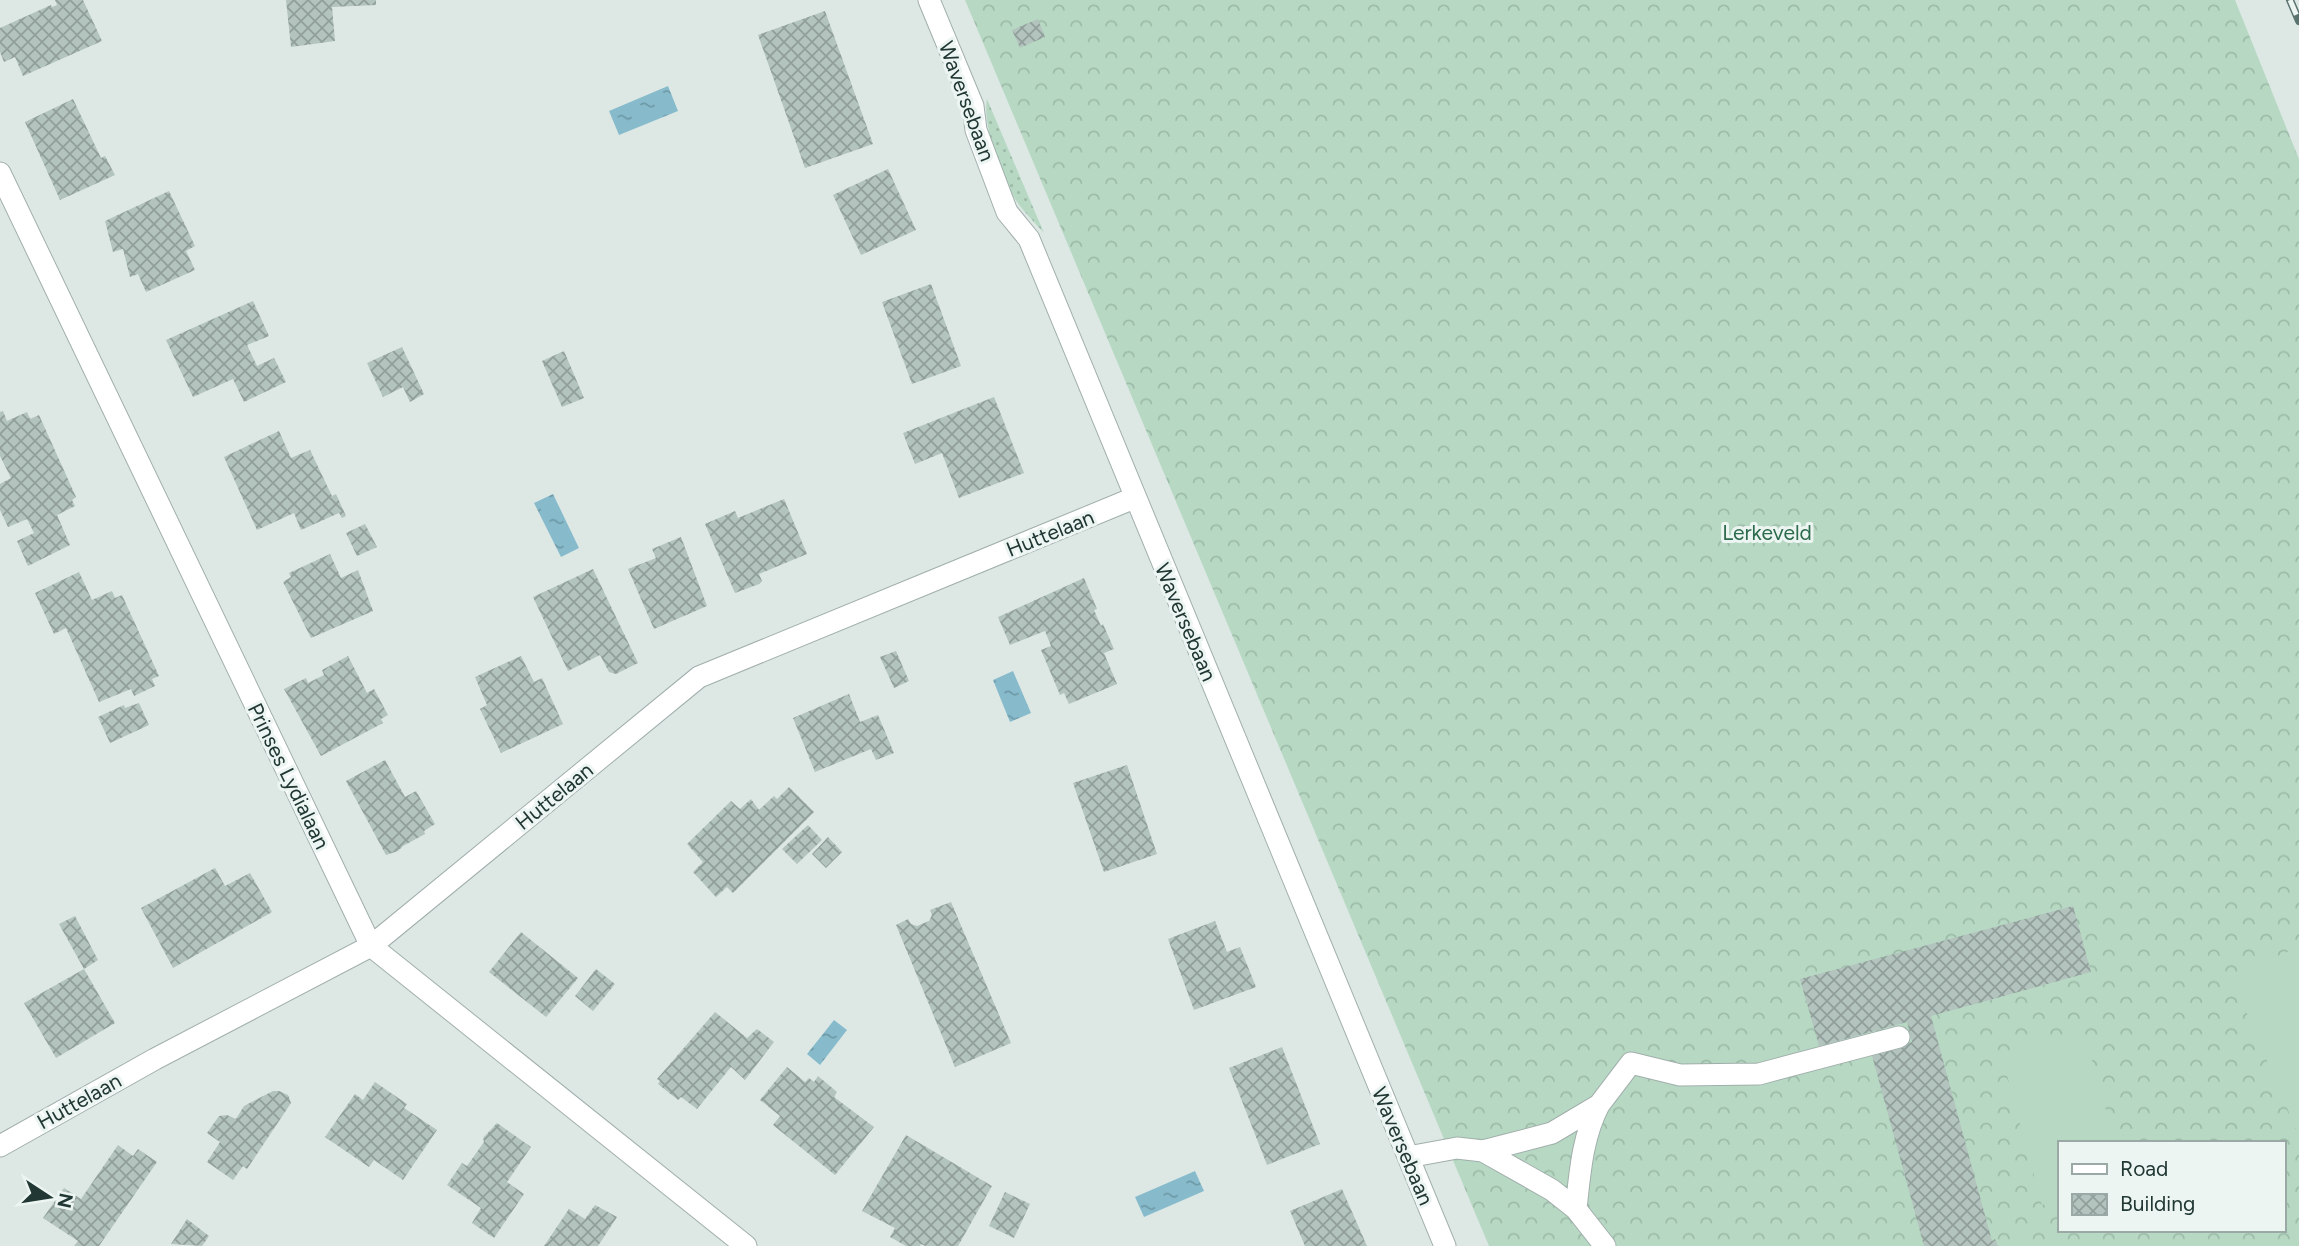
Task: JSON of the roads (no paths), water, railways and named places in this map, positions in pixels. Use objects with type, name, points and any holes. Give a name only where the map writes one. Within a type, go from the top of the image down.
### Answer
[{"type":"street","name":"Waversebaan","points":[[929,0],[973,106],[976,130],[1007,212],[1029,239],[1445,1246]]},
{"type":"street","name":"Prinses Lydialaan","points":[[0,173],[371,946],[746,1246]]},
{"type":"street","name":"Huttelaan","points":[[0,1146],[155,1059],[371,946],[699,677],[1134,498]]},
{"type":"street","points":[[1576,1209],[1580,1165],[1588,1127],[1599,1105],[1630,1063],[1680,1075],[1759,1074],[1899,1037]]},
{"type":"street","points":[[1408,1157],[1457,1148],[1483,1151],[1552,1133],[1599,1105]]},
{"type":"street","points":[[1483,1151],[1552,1190],[1576,1209],[1605,1246]]},
{"type":"water","points":[[668,86],[678,111],[619,135],[609,111]]},
{"type":"water","points":[[553,494],[579,548],[561,557],[534,503]]},
{"type":"water","points":[[1013,671],[1031,713],[1010,722],[993,680]]},
{"type":"water","points":[[834,1020],[847,1030],[820,1065],[807,1054]]},
{"type":"water","points":[[1195,1171],[1204,1191],[1144,1217],[1135,1197]]},
{"type":"railway","points":[[2290,0],[2299,21]]},
{"type":"park label","name":"Lerkeveld","points":[[1767,532]]}]
